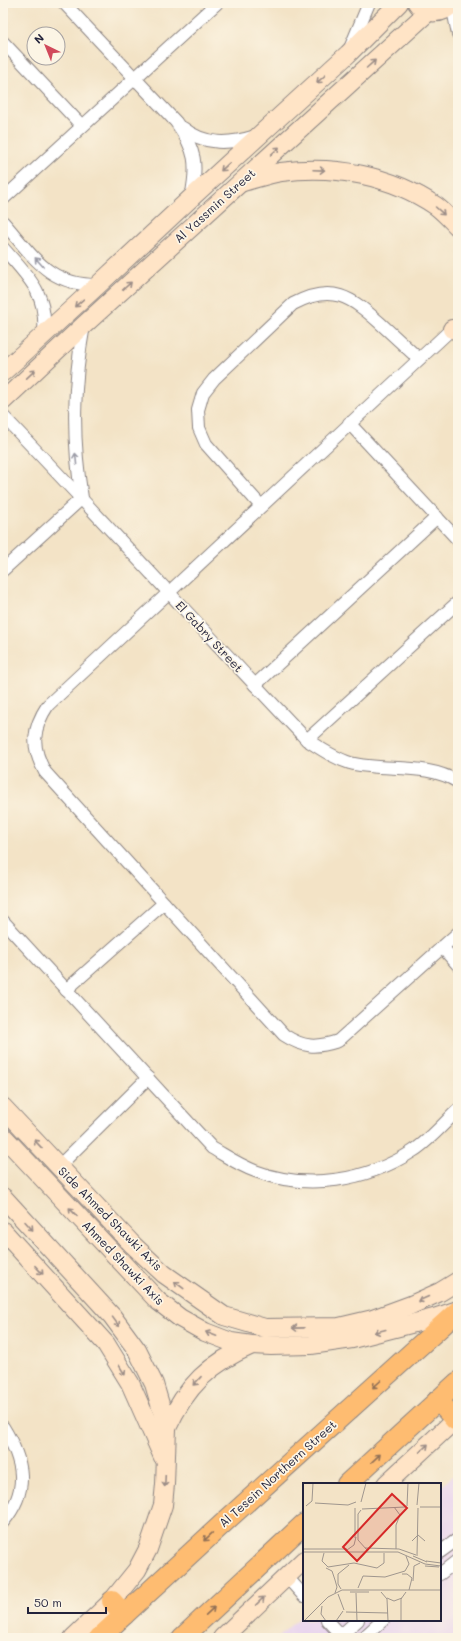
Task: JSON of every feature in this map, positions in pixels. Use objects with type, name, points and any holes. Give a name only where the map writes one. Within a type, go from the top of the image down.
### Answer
[{"type":"main road","name":"Al Tesein Northern Street","points":[[99,1638],[118,1608],[230,1517],[458,1311]]},
{"type":"main road","points":[[348,1483],[458,1382]]},
{"type":"main road","points":[[438,1400],[456,1418]]},
{"type":"main road","points":[[187,1636],[303,1525]]},
{"type":"street","points":[[64,3],[176,122],[190,134],[206,141],[224,143],[242,140],[260,134]]},
{"type":"street","points":[[3,199],[217,3]]},
{"type":"street","points":[[348,54],[369,3]]},
{"type":"street","name":"Al Yassmin Street","points":[[3,372],[348,54],[399,3]]},
{"type":"street","points":[[422,8],[439,13],[452,4]]},
{"type":"street","points":[[452,4],[458,34]]},
{"type":"street","name":"Al Yassmin Street","points":[[3,401],[240,183],[422,8]]},
{"type":"street","points":[[3,42],[82,126]]},
{"type":"street","points":[[176,122],[186,137],[194,157],[195,177],[191,198]]},
{"type":"street","points":[[240,183],[287,172],[316,169],[353,173],[389,182],[405,189],[436,207],[458,227]]},
{"type":"street","points":[[3,222],[47,271],[72,283],[98,285]]},
{"type":"street","points":[[3,248],[35,286],[41,297],[44,315],[44,333]]},
{"type":"street","points":[[261,506],[206,444],[199,428],[198,410],[203,393],[214,379],[293,304],[318,294],[333,294],[347,297],[360,305],[419,359]]},
{"type":"street","points":[[3,570],[82,498],[75,447],[74,415],[76,378],[84,325]]},
{"type":"street","points":[[456,328],[419,359],[349,423],[48,705],[40,717],[35,737],[38,760],[45,772],[284,1035],[294,1041],[304,1045],[324,1046],[338,1041],[458,933]]},
{"type":"street","name":"El Gabry Street","points":[[3,416],[82,498],[168,593],[307,740],[327,754],[350,763],[375,767],[435,772],[455,776]]},
{"type":"street","points":[[349,423],[458,540]]},
{"type":"street","points":[[255,685],[437,517]]},
{"type":"street","points":[[307,740],[458,602]]},
{"type":"street","points":[[66,990],[164,902]]},
{"type":"street","points":[[3,921],[212,1148],[233,1161],[255,1171],[275,1177],[310,1181],[342,1179],[361,1175],[389,1165],[414,1150],[458,1110]]},
{"type":"street","points":[[442,947],[458,965]]},
{"type":"street","points":[[58,1167],[148,1078]]},
{"type":"street","name":"Side Ahmed Shawki Axis","points":[[3,1107],[133,1245],[164,1274],[224,1316],[265,1328],[339,1327],[373,1319],[411,1305],[440,1292],[458,1281]]},
{"type":"street","name":"Ahmed Shawki Axis","points":[[3,1136],[158,1301],[180,1318],[205,1332],[231,1342],[252,1345],[311,1345],[352,1338],[458,1311]]},
{"type":"street","points":[[3,1197],[112,1316],[137,1350],[154,1384],[167,1428],[166,1484],[163,1505],[148,1549],[118,1608],[72,1638]]},
{"type":"street","points":[[3,1231],[106,1344],[130,1383],[166,1462]]},
{"type":"street","points":[[167,1428],[175,1410],[186,1392],[200,1377],[233,1353],[252,1345]]},
{"type":"street","points":[[387,1483],[456,1418]]},
{"type":"street","points":[[3,1427],[12,1441],[19,1459],[22,1477],[20,1495],[12,1511],[3,1522]]},
{"type":"street","points":[[441,1551],[458,1539]]},
{"type":"street","points":[[441,1573],[458,1560]]},
{"type":"street","points":[[222,1638],[303,1561]]},
{"type":"street","points":[[286,1576],[303,1595]]},
{"type":"street","points":[[328,1621],[339,1636],[357,1621]]},
{"type":"street","points":[[363,1638],[382,1621]]},
{"type":"shaded area","points":[[458,1471],[458,1638],[277,1638],[303,1614],[303,1621],[441,1621],[441,1487]]}]
